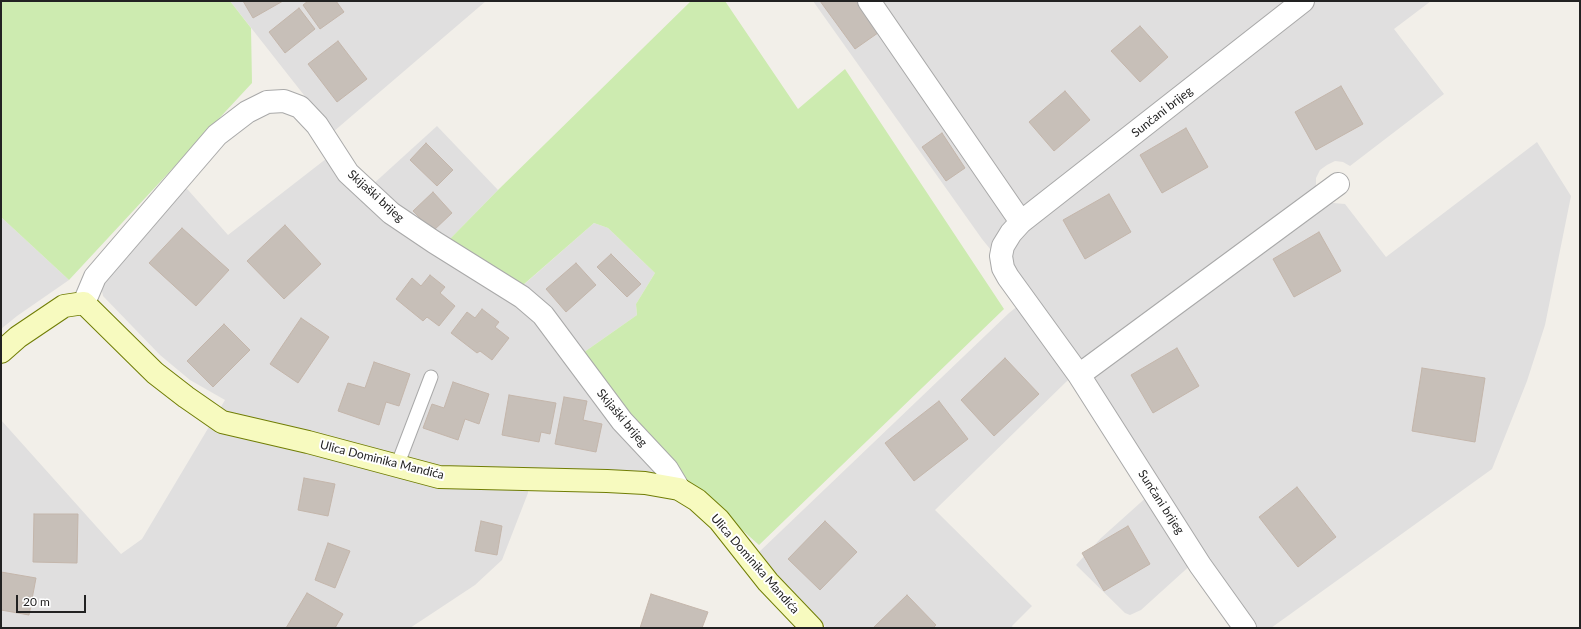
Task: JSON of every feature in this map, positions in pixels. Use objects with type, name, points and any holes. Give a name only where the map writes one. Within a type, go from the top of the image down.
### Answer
[{"type":"street","points":[[869,1],[1021,222]]},
{"type":"street","name":"Sunčani brijeg","points":[[1245,628],[1200,565],[1079,375],[1008,277],[1003,268],[1001,256],[1003,246],[1011,233],[1021,222],[1303,1]]},
{"type":"street","name":"Skijaški brijeg","points":[[84,303],[95,277],[218,135],[247,112],[267,102],[284,101],[300,107],[317,125],[348,174],[391,213],[434,242],[522,297],[543,315],[622,421],[667,469],[680,489]]},
{"type":"street","points":[[1079,375],[1338,184]]},
{"type":"street","points":[[1,352],[18,337],[64,306],[84,303]]},
{"type":"street","name":"Ulica Dominika Mandića","points":[[84,303],[155,373],[222,422],[308,442],[439,477],[607,481],[645,483],[680,489],[697,500],[719,520],[768,582],[812,628]]},
{"type":"lane","points":[[397,466],[431,377]]},
{"type":"shaded area","points":[[230,1],[486,1],[333,132]]},
{"type":"shaded area","points":[[813,1],[1431,1],[1394,29],[1444,94],[1350,166],[1343,162],[1335,161],[1327,165],[1320,170],[1316,178],[1316,185],[1333,203],[1345,204],[1386,257],[1537,142],[1571,196],[1545,325],[1527,381],[1492,469],[1271,628],[1255,628],[1204,553],[1141,610],[1130,615],[1125,613],[1076,565],[1101,538],[1159,486],[1083,368],[1066,382],[935,510],[1032,606],[1012,626],[1013,628],[827,628],[789,590],[758,553],[1009,313],[1029,297],[982,239]]},
{"type":"shaded area","points":[[437,126],[498,190],[448,241],[512,295],[594,223],[608,228],[655,273],[636,304],[637,315],[580,355],[651,463],[655,475],[609,470],[529,468],[528,493],[502,560],[475,585],[410,628],[1,628],[1,420],[121,554],[142,539],[225,400],[190,380],[160,355],[103,296],[101,287],[108,275],[181,182],[228,235],[331,155],[360,196]]},
{"type":"shaded area","points":[[1,217],[69,280],[1,329]]},
{"type":"green space","points":[[1,1],[230,1],[251,28],[252,83],[69,280],[1,217]]},
{"type":"green space","points":[[691,1],[725,1],[798,109],[845,69],[1004,309],[759,545],[665,461],[580,355],[637,315],[636,304],[655,273],[608,228],[594,223],[523,285],[448,241]]},
{"type":"building","points":[[243,1],[283,1],[253,18]]},
{"type":"building","points":[[308,1],[336,1],[344,12],[320,29],[303,5]]},
{"type":"building","points":[[820,1],[866,1],[885,28],[855,49]]},
{"type":"building","points":[[299,8],[315,29],[285,53],[269,32]]},
{"type":"building","points":[[1140,26],[1168,57],[1140,82],[1111,51]]},
{"type":"building","points":[[338,41],[367,79],[337,102],[308,64]]},
{"type":"building","points":[[1341,86],[1363,124],[1316,150],[1295,112]]},
{"type":"building","points":[[1065,91],[1090,120],[1054,151],[1029,122]]},
{"type":"building","points":[[1186,128],[1208,167],[1162,193],[1140,155]]},
{"type":"building","points":[[942,133],[965,168],[946,181],[922,147]]},
{"type":"building","points":[[426,143],[453,170],[437,186],[410,160]]},
{"type":"building","points":[[433,192],[452,213],[433,231],[413,211]]},
{"type":"building","points":[[1109,194],[1131,232],[1085,259],[1063,220]]},
{"type":"building","points":[[285,225],[321,264],[284,299],[247,261]]},
{"type":"building","points":[[182,228],[229,270],[196,306],[149,263]]},
{"type":"building","points":[[1319,232],[1341,271],[1294,297],[1273,259]]},
{"type":"building","points":[[611,254],[641,284],[627,297],[597,267]]},
{"type":"building","points":[[576,263],[596,285],[566,312],[546,289]]},
{"type":"building","points":[[430,275],[445,287],[440,293],[455,306],[439,326],[427,317],[423,321],[396,299],[412,278],[421,286]]},
{"type":"building","points":[[482,309],[499,322],[495,327],[509,338],[492,360],[480,351],[477,353],[451,333],[467,312],[475,318]]},
{"type":"building","points":[[301,318],[329,337],[298,383],[270,364]]},
{"type":"building","points":[[224,324],[250,350],[213,387],[187,361]]},
{"type":"building","points":[[1177,348],[1199,386],[1153,413],[1131,375]]},
{"type":"building","points":[[1005,358],[1039,394],[994,436],[961,400]]},
{"type":"building","points":[[374,362],[410,374],[399,406],[386,402],[379,425],[338,411],[348,383],[365,388]]},
{"type":"building","points":[[1422,368],[1485,378],[1475,442],[1412,431]]},
{"type":"building","points":[[453,382],[489,394],[479,424],[465,419],[458,440],[423,428],[432,404],[444,408]]},
{"type":"building","points":[[509,395],[556,403],[550,434],[541,432],[539,442],[502,435]]},
{"type":"building","points":[[564,397],[587,401],[583,420],[602,424],[596,452],[555,444]]},
{"type":"building","points":[[939,401],[968,439],[914,481],[885,443]]},
{"type":"building","points":[[304,478],[335,484],[328,516],[298,510]]},
{"type":"building","points":[[1297,487],[1336,537],[1298,567],[1259,517]]},
{"type":"building","points":[[34,514],[78,514],[77,563],[33,562]]},
{"type":"building","points":[[481,521],[502,526],[497,555],[475,551]]},
{"type":"building","points":[[825,521],[857,552],[820,590],[788,559]]},
{"type":"building","points":[[1128,526],[1150,564],[1104,591],[1082,553]]},
{"type":"building","points":[[328,543],[350,551],[335,588],[315,580]]},
{"type":"building","points":[[1,572],[36,578],[29,615],[1,610]]},
{"type":"building","points":[[307,593],[343,614],[335,628],[286,628]]},
{"type":"building","points":[[651,594],[708,612],[702,628],[640,628]]},
{"type":"building","points":[[907,595],[936,625],[933,628],[873,628]]}]
